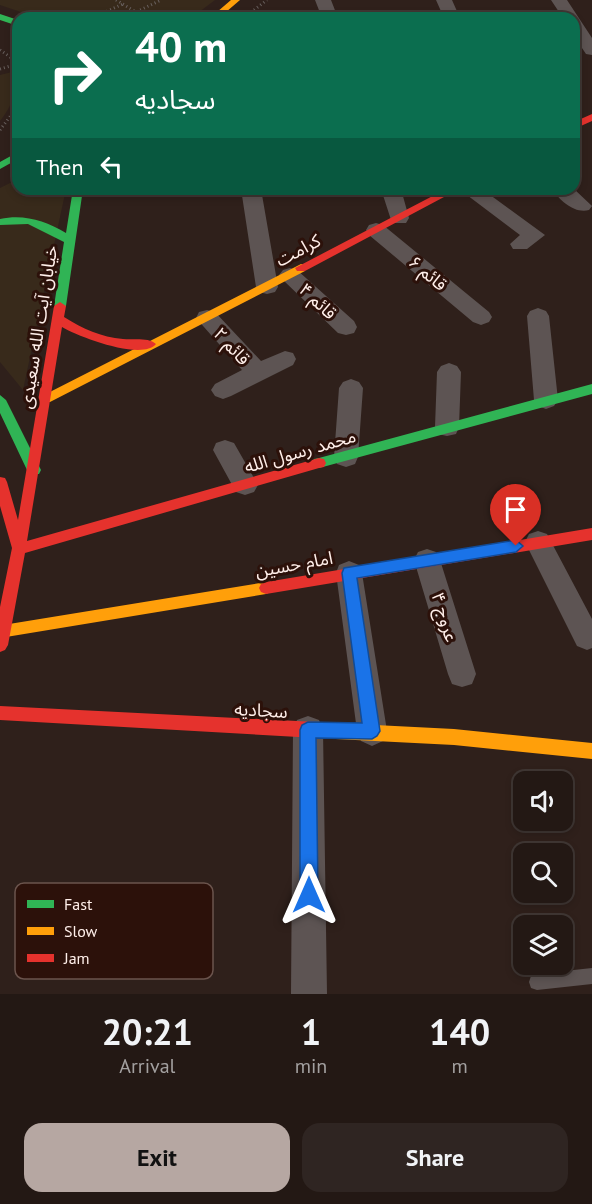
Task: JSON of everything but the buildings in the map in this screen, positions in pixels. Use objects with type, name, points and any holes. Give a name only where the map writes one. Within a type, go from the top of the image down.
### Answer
[{"type":"main road","points":[[221,12],[236,0]]},
{"type":"main road","name":"خیابان آیت الله سعیدی","points":[[1,638],[34,470],[77,195]]},
{"type":"main road","name":"کرامت","points":[[45,399],[158,344],[443,195]]},
{"type":"main road","points":[[0,222],[13,218],[39,222],[70,241]]},
{"type":"main road","points":[[58,319],[80,335],[107,343],[128,346],[158,344]]},
{"type":"main road","name":"محمد رسول الله","points":[[19,549],[447,427],[592,389]]},
{"type":"main road","name":"خیابان آیت الله سعیدی","points":[[0,400],[34,470]]},
{"type":"main road","points":[[0,482],[19,549]]},
{"type":"main road","name":"امام حسین","points":[[1,638],[349,573],[592,534]]},
{"type":"main road","name":"سجادیه","points":[[0,713],[308,730],[372,731],[512,741],[592,751]]},
{"type":"street","points":[[580,32],[592,51]]},
{"type":"street","points":[[252,195],[267,286]]},
{"type":"street","points":[[393,195],[399,218]]},
{"type":"street","points":[[476,195],[527,240]]},
{"type":"street","points":[[569,195],[582,206]]},
{"type":"street","name":"قائم ۶","points":[[376,230],[481,317]]},
{"type":"street","name":"قائم ۴","points":[[290,275],[346,327]]},
{"type":"street","points":[[538,316],[546,400]]},
{"type":"street","name":"قائم ۲","points":[[207,318],[258,373]]},
{"type":"street","name":"قائم ۲","points":[[223,390],[285,359]]},
{"type":"street","points":[[447,427],[449,372]]},
{"type":"street","points":[[346,457],[351,388]]},
{"type":"street","points":[[225,450],[245,485]]},
{"type":"street","points":[[538,542],[586,637]]},
{"type":"street","name":"عروج ۴","points":[[428,560],[462,675]]},
{"type":"street","points":[[349,573],[372,731]]},
{"type":"street","points":[[308,730],[309,994]]},
{"type":"lane","points":[[537,982],[592,976]]},
{"type":"path","points":[[116,0],[136,12],[161,0]]},
{"type":"path","points":[[106,12],[123,4]]},
{"type":"path","points":[[0,50],[12,60]]},
{"type":"path","points":[[0,130],[12,114]]},
{"type":"shaded area","points":[[0,0],[215,0],[199,12],[21,12],[0,5]]},
{"type":"shaded area","points":[[12,72],[12,100],[0,121],[0,75]]},
{"type":"shaded area","points":[[12,182],[12,195],[65,195],[23,390],[0,362],[0,188]]},
{"type":"traffic: fast","points":[[0,17],[12,21]]},
{"type":"traffic: fast","points":[[0,166],[12,159]]},
{"type":"traffic: fast","points":[[60,306],[77,195]]},
{"type":"traffic: fast","points":[[0,222],[20,220],[37,223],[70,241]]},
{"type":"traffic: fast","points":[[319,463],[592,389]]},
{"type":"traffic: fast","points":[[0,400],[34,470]]},
{"type":"traffic: slow","points":[[221,12],[236,0]]},
{"type":"traffic: slow","points":[[46,399],[301,268]]},
{"type":"traffic: slow","points":[[3,632],[266,588]]},
{"type":"traffic: slow","points":[[316,730],[454,737],[592,751]]},
{"type":"traffic: jam","points":[[580,123],[592,117]]},
{"type":"traffic: jam","points":[[301,268],[442,195]]},
{"type":"traffic: jam","points":[[0,645],[34,470],[60,306]]},
{"type":"traffic: jam","points":[[58,319],[80,332],[102,340],[125,344],[150,344]]},
{"type":"traffic: jam","points":[[0,482],[19,549],[319,463]]},
{"type":"traffic: jam","points":[[266,588],[592,534]]},
{"type":"traffic: jam","points":[[0,713],[316,730]]},
{"type":"route","points":[[309,895],[308,730],[372,731],[349,573],[516,546]]}]
